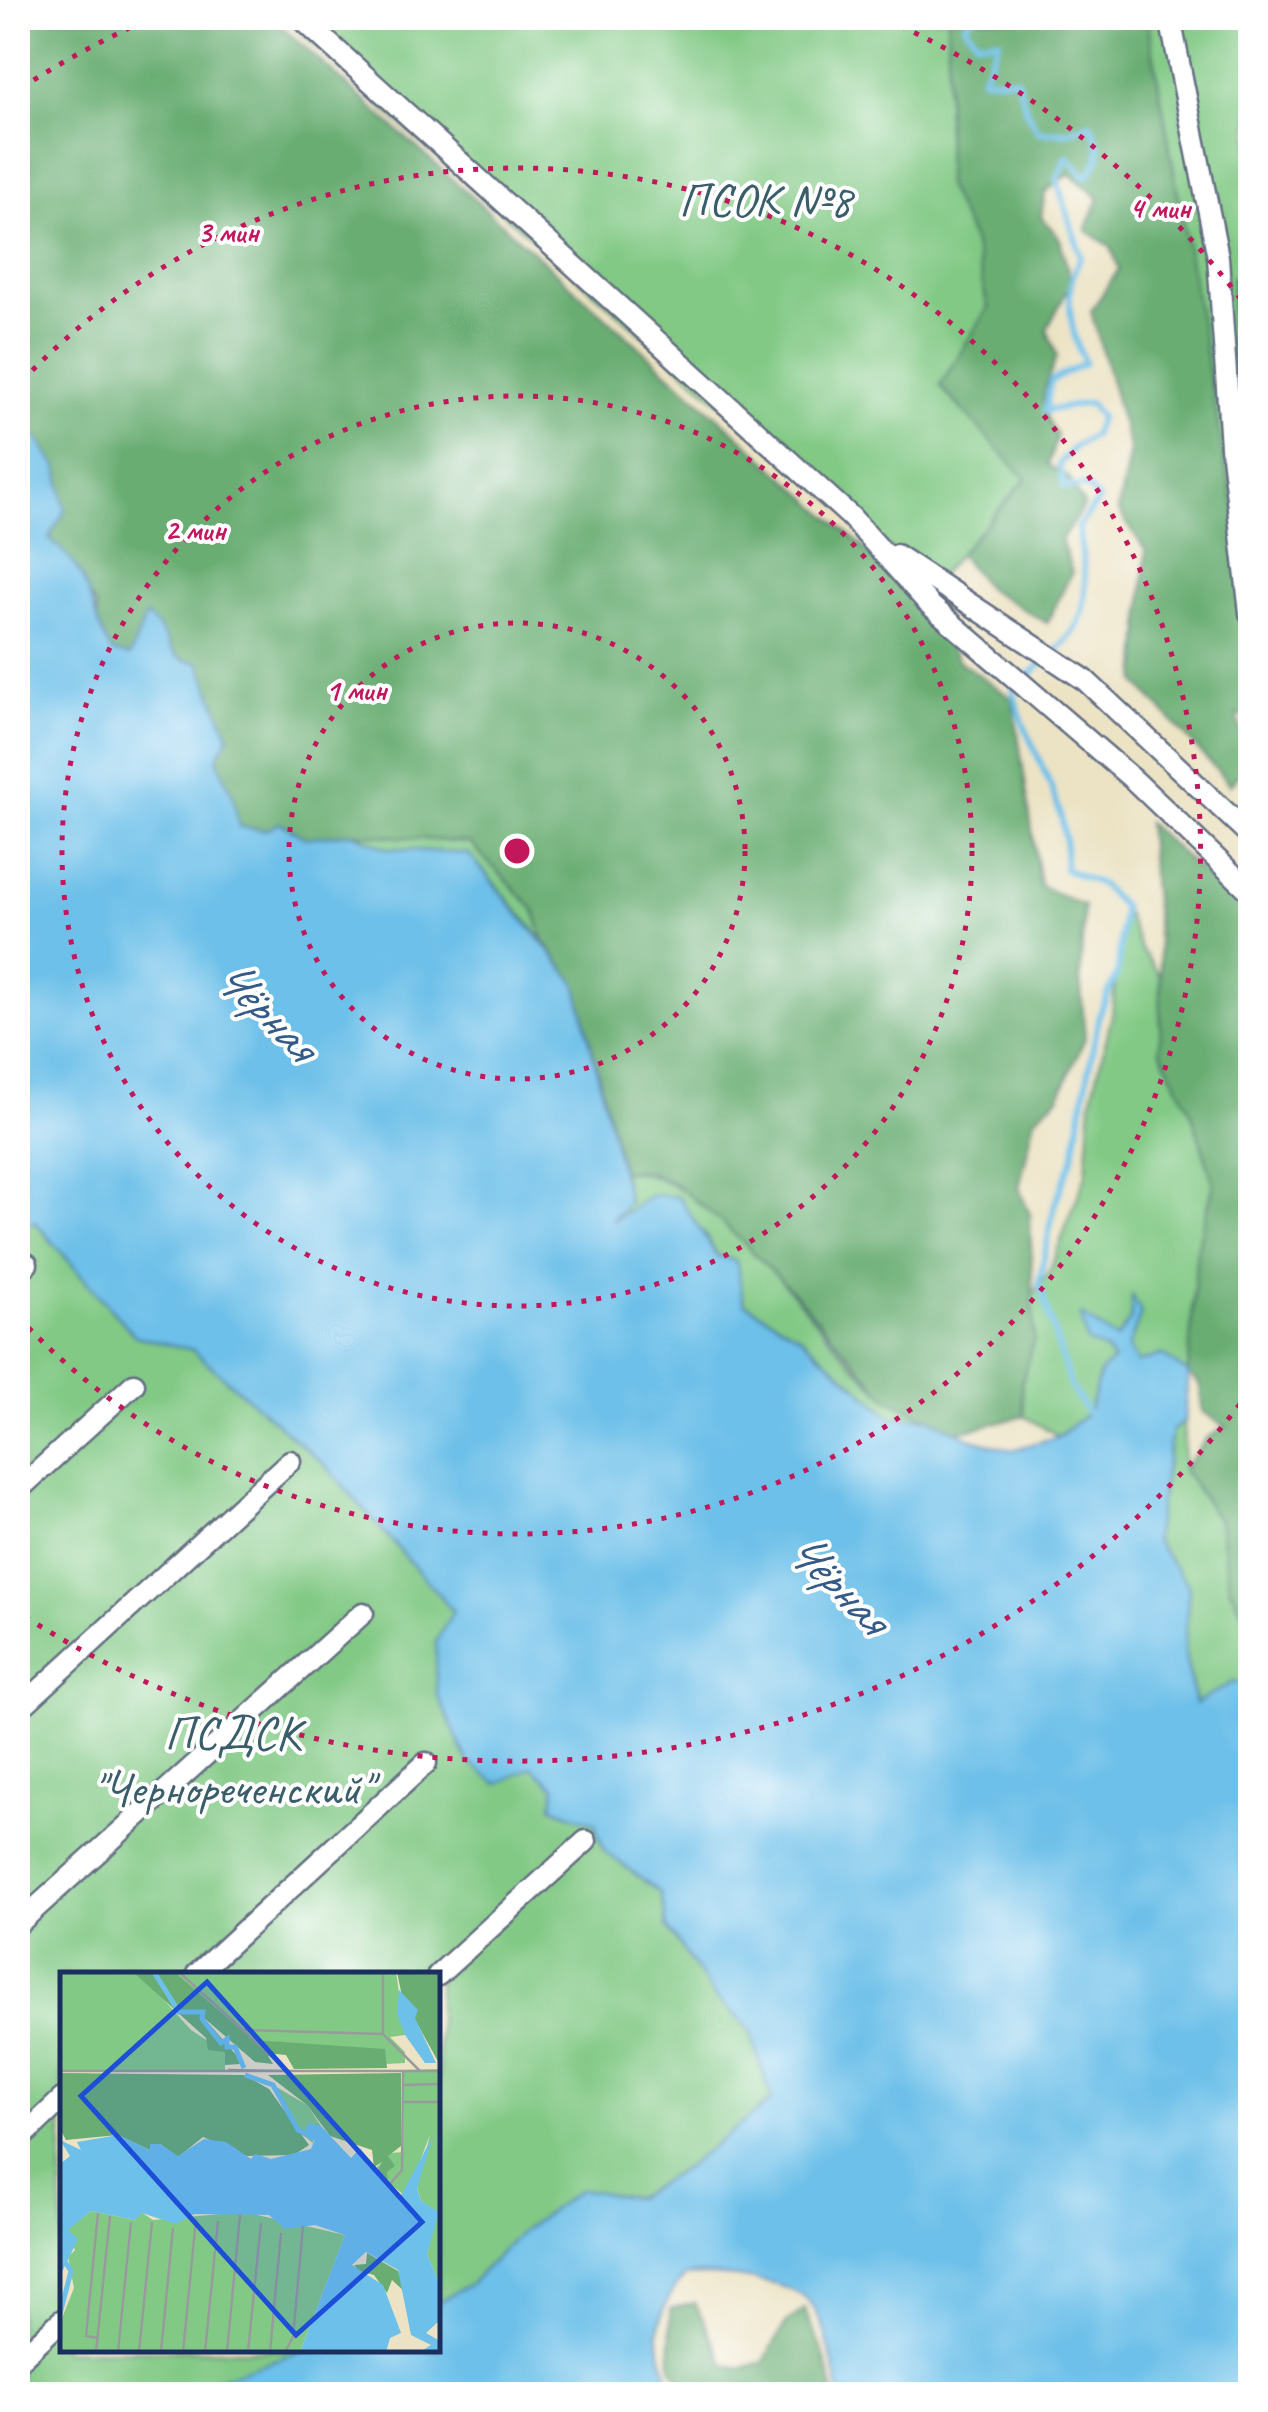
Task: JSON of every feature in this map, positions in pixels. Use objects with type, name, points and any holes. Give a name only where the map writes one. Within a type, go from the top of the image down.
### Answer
[{"type":"street","points":[[301,18],[878,543],[929,604],[994,664],[1135,781],[1250,891]]},
{"type":"street","points":[[1170,18],[1218,257],[1231,446],[1250,613]]},
{"type":"street","points":[[1231,446],[1250,468]]},
{"type":"street","points":[[878,543],[1085,680],[1250,835]]},
{"type":"street","points":[[18,1490],[134,1384]]},
{"type":"street","points":[[18,1710],[290,1461]]},
{"type":"street","points":[[18,1924],[364,1613]]},
{"type":"street","points":[[200,1972],[426,1763]]},
{"type":"street","points":[[440,1972],[586,1841]]},
{"type":"street","points":[[18,2141],[60,2102]]},
{"type":"street","points":[[18,2361],[60,2322]]},
{"type":"green space","points":[[18,18],[272,18],[920,598],[959,661],[1013,699],[1040,886],[1084,906],[1080,976],[1085,1038],[1059,1097],[1035,1118],[1019,1188],[1030,1214],[1034,1340],[1021,1384],[1024,1416],[958,1432],[888,1399],[793,1292],[723,1223],[675,1184],[647,1171],[622,1171],[576,983],[544,941],[534,909],[470,843],[352,833],[305,838],[280,823],[266,830],[239,827],[233,796],[216,758],[229,735],[199,663],[174,653],[146,617],[130,657],[112,652],[98,629],[96,606],[49,539],[58,468],[18,411]]},
{"type":"green space","name":"ПСОК №8","points":[[285,18],[948,18],[946,185],[973,241],[988,308],[940,386],[1027,479],[931,585],[414,136]]},
{"type":"green space","points":[[948,18],[1147,18],[1225,464],[1250,569],[1250,719],[1237,714],[1249,762],[1230,785],[1137,682],[1146,551],[1118,510],[1130,451],[1091,311],[1119,269],[1111,247],[1086,230],[1099,198],[1070,173],[1045,192],[1041,216],[1060,239],[1071,283],[1047,329],[1057,356],[1044,405],[1057,435],[1048,465],[1069,478],[1084,506],[1061,540],[1072,572],[1047,623],[987,588],[959,554],[1026,479],[940,386],[988,308],[973,241],[946,185]]},
{"type":"green space","points":[[1147,18],[1250,18],[1250,569],[1225,464]]},
{"type":"green space","points":[[1232,277],[1250,287],[1250,385],[1240,402],[1230,353]]},
{"type":"green space","points":[[1147,823],[1250,915],[1250,1625],[1230,1589],[1219,1521],[1183,1470],[1207,1438],[1226,1427],[1202,1411],[1200,1386],[1188,1373],[1197,1249],[1214,1184],[1191,1111],[1160,1050],[1161,977]]},
{"type":"green space","points":[[352,833],[470,843],[534,909],[544,941],[469,854],[386,848]]},
{"type":"green space","points":[[1123,907],[1142,951],[1161,977],[1160,1050],[1191,1111],[1214,1184],[1197,1249],[1188,1373],[1162,1355],[1137,1363],[1128,1348],[1141,1313],[1133,1297],[1131,1319],[1116,1339],[1082,1316],[1113,1361],[1101,1371],[1088,1413],[1059,1436],[1024,1416],[1021,1384],[1034,1340],[1030,1297],[1050,1270],[1086,1174],[1091,1101],[1112,1015]]},
{"type":"green space","points":[[622,1171],[658,1178],[694,1198],[765,1262],[859,1371],[887,1397],[929,1418],[891,1417],[800,1336],[744,1303],[736,1261],[718,1256],[703,1232],[607,1224],[628,1202]]},
{"type":"green space","name":"ПСДСК \"Чернореченский\"","points":[[34,1221],[135,1336],[193,1350],[326,1466],[454,1612],[436,1642],[532,1766],[557,1787],[552,1807],[594,1823],[604,1851],[661,1893],[667,1927],[716,1998],[750,2029],[772,2100],[686,2167],[635,2198],[580,2190],[520,2233],[470,2284],[440,2302],[440,1972],[60,1972],[60,2352],[299,2352],[172,2394],[18,2394],[18,1227]]},
{"type":"green space","points":[[1184,1422],[1183,1470],[1219,1521],[1230,1589],[1250,1625],[1250,1684],[1233,1682],[1196,1705],[1184,1650],[1189,1587],[1154,1540],[1172,1430]]},
{"type":"green space","points":[[695,2303],[725,2365],[742,2368],[763,2362],[786,2323],[804,2309],[824,2355],[834,2394],[690,2394],[671,2367],[670,2309]]},
{"type":"water","name":"Чёрная","points":[[18,411],[58,468],[65,510],[49,539],[75,566],[112,652],[130,656],[146,616],[174,653],[199,662],[229,736],[217,758],[233,796],[239,827],[266,830],[280,823],[305,838],[352,833],[386,848],[469,854],[576,983],[628,1202],[612,1221],[652,1195],[679,1197],[717,1256],[736,1261],[744,1303],[800,1336],[891,1417],[929,1418],[972,1439],[1012,1450],[1059,1436],[1088,1413],[1101,1371],[1113,1361],[1105,1350],[1087,1342],[1081,1315],[1116,1339],[1131,1319],[1132,1295],[1141,1313],[1128,1348],[1137,1363],[1162,1355],[1188,1373],[1184,1422],[1172,1430],[1154,1540],[1189,1587],[1184,1650],[1195,1704],[1233,1682],[1250,1684],[1250,2394],[840,2394],[824,2331],[806,2299],[765,2282],[698,2275],[685,2276],[673,2290],[661,2319],[663,2362],[676,2394],[172,2394],[299,2352],[440,2352],[440,2302],[470,2284],[520,2233],[580,2189],[635,2198],[686,2167],[772,2100],[750,2029],[716,1998],[667,1927],[661,1893],[604,1851],[594,1823],[552,1807],[556,1787],[532,1767],[498,1784],[468,1762],[437,1694],[436,1642],[453,1611],[326,1466],[193,1350],[135,1336],[35,1222],[18,1227]]},
{"type":"waterway","points":[[971,18],[965,25],[977,41],[999,40],[982,78],[1017,79],[1027,113],[1039,132],[1068,132],[1090,123],[1100,152],[1086,177],[1067,157],[1057,180],[1081,257],[1072,282],[1070,310],[1085,363],[1051,381],[1045,411],[1089,403],[1100,417],[1093,436],[1075,446],[1059,464],[1064,487],[1086,486],[1099,500],[1078,527],[1084,605],[1070,636],[1013,689],[1056,799],[1065,845],[1064,869],[1100,884],[1123,907],[1118,971],[1098,1018],[1074,1155],[1055,1203],[1039,1283],[1071,1388],[1088,1413]]}]
